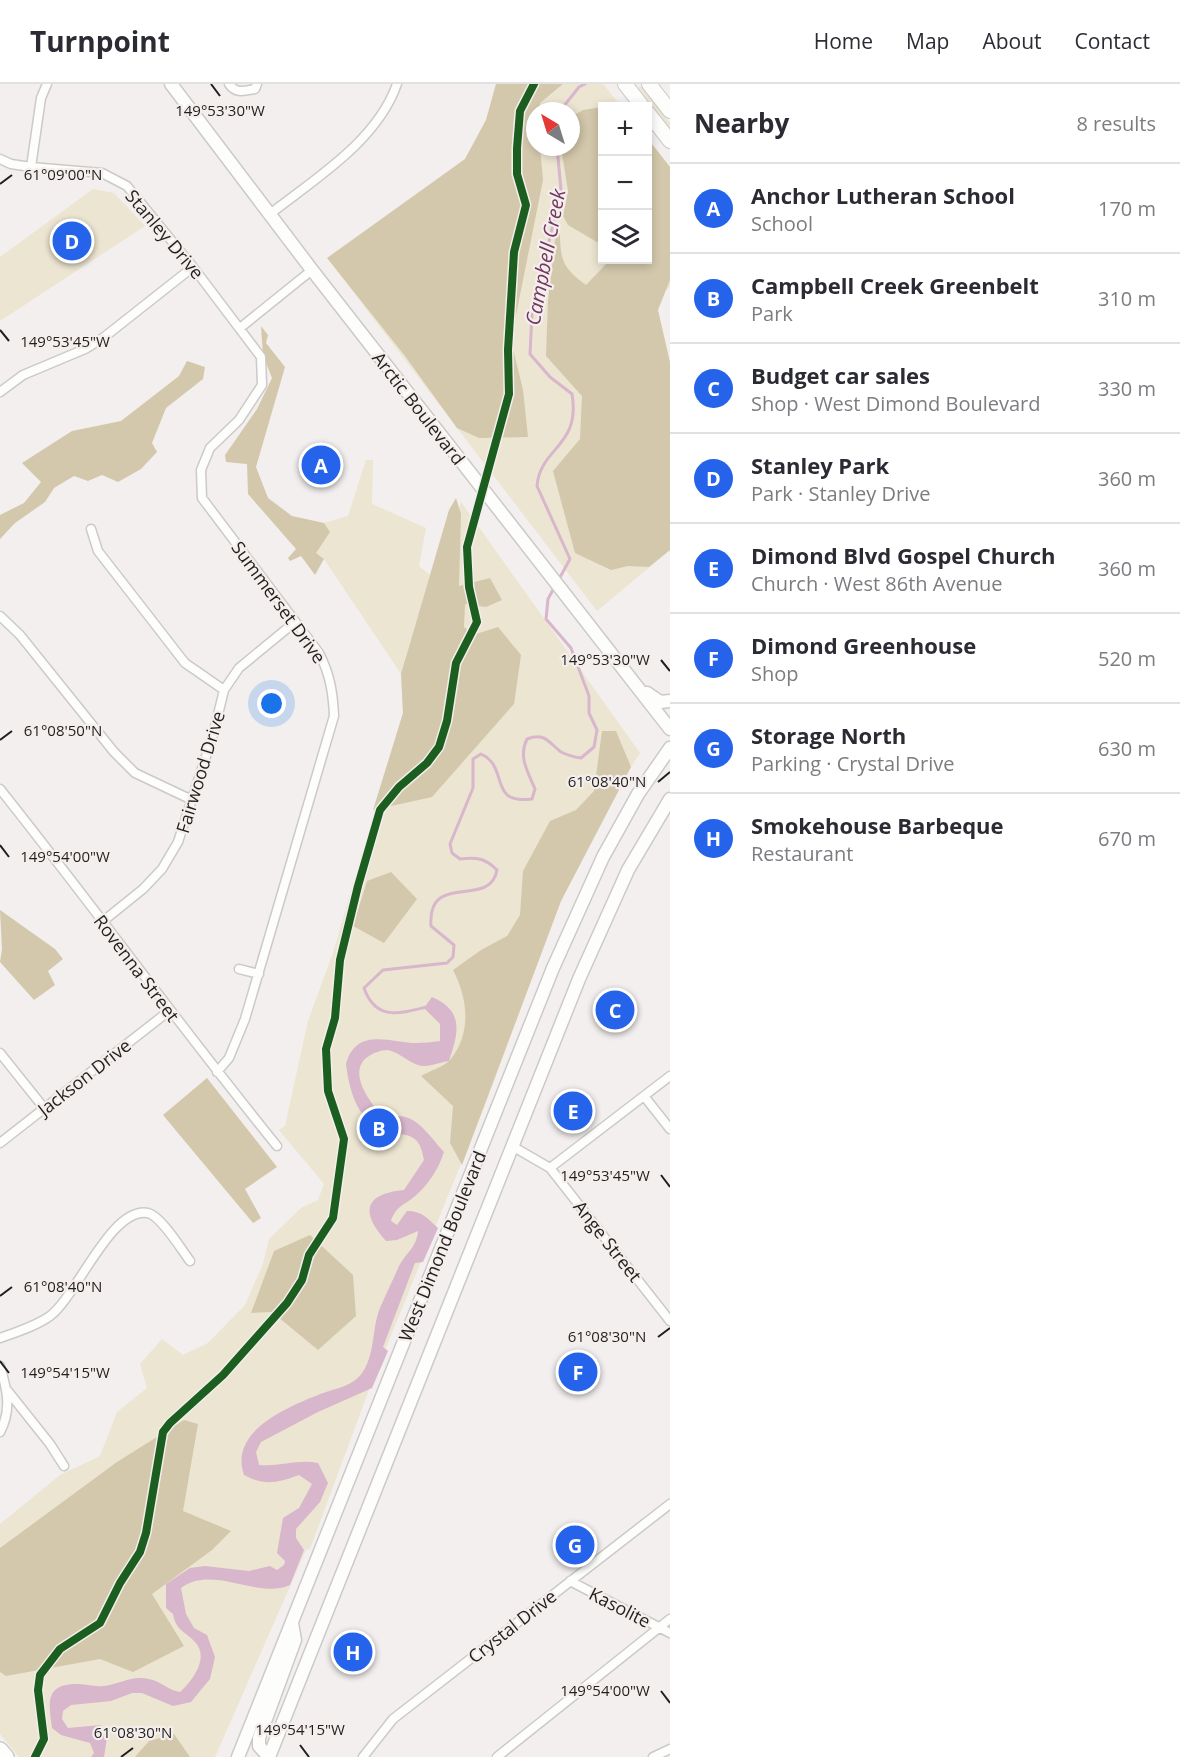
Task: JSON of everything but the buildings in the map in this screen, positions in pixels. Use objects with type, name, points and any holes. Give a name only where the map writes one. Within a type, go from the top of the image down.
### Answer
[{"type":"highway","points":[[0,1750],[6,1757]]},
{"type":"main road","name":"Arctic Boulevard","points":[[171,84],[312,270],[670,729]]},
{"type":"main road","points":[[625,84],[639,102]]},
{"type":"main road","points":[[652,88],[670,111]]},
{"type":"main road","points":[[652,118],[670,141]]},
{"type":"main road","points":[[638,688],[660,702],[670,701]]},
{"type":"main road","name":"West Dimond Boulevard","points":[[238,1757],[553,968],[603,857],[639,794],[670,748]]},
{"type":"main road","name":"West Dimond Boulevard","points":[[269,1757],[579,980],[628,870],[670,799]]},
{"type":"main road","points":[[269,1757],[259,1746],[259,1738],[295,1640],[292,1622]]},
{"type":"street","points":[[31,167],[41,98],[47,84]]},
{"type":"street","points":[[229,84],[232,89],[241,92],[255,88],[256,84]]},
{"type":"street","points":[[270,214],[336,162],[367,133],[391,102],[398,84]]},
{"type":"street","name":"Stanley Drive","points":[[0,159],[11,164],[31,167],[102,173],[127,186],[240,328]]},
{"type":"street","points":[[0,392],[23,375],[85,349],[103,338],[193,267]]},
{"type":"street","points":[[240,328],[312,270]]},
{"type":"street","name":"Summerset Drive","points":[[217,1072],[229,1058],[245,1019],[334,716],[333,692],[327,669],[319,653],[202,498],[201,470],[210,448],[239,420],[262,385],[261,357],[240,328]]},
{"type":"street","points":[[90,529],[98,551],[185,663],[224,690]]},
{"type":"street","points":[[0,616],[20,635],[114,752],[135,773],[190,799]]},
{"type":"street","name":"Fairwood Drive","points":[[102,922],[143,889],[162,869],[178,842],[190,799],[213,735],[224,690],[239,668],[295,622]]},
{"type":"street","name":"Rovenna Street","points":[[0,789],[74,881],[169,1011],[277,1146]]},
{"type":"street","points":[[239,969],[259,974]]},
{"type":"street","name":"Jackson Drive","points":[[0,1143],[169,1011]]},
{"type":"street","points":[[0,1053],[44,1108]]},
{"type":"street","points":[[550,1168],[670,1076]]},
{"type":"street","points":[[644,1096],[670,1129]]},
{"type":"street","name":"Ange Street","points":[[512,1146],[550,1168],[670,1321]]},
{"type":"street","points":[[0,1338],[24,1330],[51,1316],[69,1297],[101,1245],[136,1215],[148,1209],[157,1217],[190,1261]]},
{"type":"street","points":[[0,1366],[7,1390],[5,1422],[0,1432]]},
{"type":"street","points":[[7,1390],[56,1451],[64,1466]]},
{"type":"street","name":"Crystal Drive","points":[[363,1757],[393,1719],[670,1504]]},
{"type":"street","name":"Kasolite","points":[[570,1581],[670,1633]]},
{"type":"street","points":[[497,1757],[670,1619]]},
{"type":"street","points":[[653,1757],[670,1749]]},
{"type":"shaded area","points":[[496,84],[603,84],[618,102],[598,102],[598,264],[652,264],[652,144],[670,167],[670,287],[639,311],[670,550],[597,611],[331,263],[465,159],[486,120]]},
{"type":"shaded area","points":[[496,84],[563,84],[541,102],[526,102],[526,156],[541,156],[543,180],[511,340],[523,390],[528,437],[479,438],[457,428],[405,356],[327,258],[465,159],[486,120]]},
{"type":"shaded area","points":[[638,87],[642,87],[670,123],[670,130],[652,106],[652,102],[649,102]]},
{"type":"shaded area","points":[[598,108],[598,243],[568,225],[563,216],[568,191],[562,156],[580,156],[580,112]]},
{"type":"shaded area","points":[[652,144],[670,167],[670,280],[658,310],[670,362],[670,550],[649,567],[628,566],[611,570],[575,553],[553,471],[580,439],[582,396],[546,356],[548,301],[556,232],[560,233],[562,258],[565,264],[586,285],[606,264],[652,264]]},
{"type":"shaded area","points":[[93,189],[114,193],[145,226],[0,321],[0,257]]},
{"type":"shaded area","points":[[261,326],[268,335],[266,343],[285,367],[256,467],[268,498],[292,516],[324,523],[330,532],[316,553],[324,559],[315,575],[301,556],[290,561],[288,558],[296,549],[248,494],[247,464],[226,462],[225,455],[257,409],[272,378],[263,355]]},
{"type":"shaded area","points":[[187,361],[205,367],[203,379],[166,408],[152,443],[157,452],[141,469],[118,482],[102,475],[88,481],[74,476],[54,488],[45,502],[15,523],[0,539],[0,515],[24,503],[41,482],[22,463],[72,431],[121,421],[179,376]]},
{"type":"shaded area","points":[[366,460],[373,460],[372,504],[426,528],[419,566],[430,575],[406,657],[461,502],[640,753],[625,776],[561,901],[487,1100],[370,1387],[310,1549],[306,1550],[215,1757],[19,1757],[0,1734],[0,1524],[60,1475],[100,1456],[117,1412],[147,1388],[140,1364],[162,1339],[183,1355],[208,1343],[245,1305],[263,1264],[269,1239],[301,1208],[318,1200],[324,1184],[279,1130],[285,1126],[308,1021],[333,953],[403,713],[401,674],[324,559],[315,553],[329,532],[324,523],[348,516]]},
{"type":"shaded area","points":[[456,498],[461,514],[459,586],[490,578],[502,600],[486,607],[465,604],[464,627],[473,635],[498,627],[521,655],[514,704],[432,797],[373,810],[403,713],[401,674],[449,510]]},
{"type":"shaded area","points":[[602,731],[616,731],[631,767],[561,901],[462,1165],[450,1143],[453,1106],[421,1076],[450,1060],[462,1039],[465,1027],[464,1004],[453,970],[481,950],[507,936],[520,915],[523,871],[550,821],[576,810],[594,791]]},
{"type":"shaded area","points":[[391,872],[417,899],[384,943],[353,926],[367,881]]},
{"type":"shaded area","points":[[0,910],[55,949],[63,959],[48,971],[55,985],[34,1000],[0,962],[2,949]]},
{"type":"shaded area","points":[[432,997],[450,1009],[454,1016],[455,1042],[449,1061],[421,1066],[397,1053],[385,1050],[369,1056],[362,1062],[359,1070],[367,1096],[385,1119],[395,1116],[411,1119],[425,1130],[444,1152],[428,1183],[398,1209],[391,1221],[397,1225],[407,1211],[412,1211],[424,1216],[438,1228],[423,1262],[415,1263],[383,1347],[388,1351],[372,1388],[318,1412],[261,1442],[256,1452],[259,1465],[318,1463],[328,1483],[320,1502],[296,1529],[296,1538],[304,1550],[290,1585],[264,1588],[221,1580],[207,1580],[194,1582],[181,1588],[186,1614],[194,1628],[207,1635],[215,1657],[210,1679],[191,1702],[173,1706],[142,1693],[132,1693],[111,1701],[71,1705],[63,1711],[62,1719],[68,1728],[101,1725],[107,1738],[104,1757],[91,1757],[94,1753],[90,1743],[61,1735],[52,1728],[51,1697],[58,1688],[76,1684],[104,1686],[143,1678],[180,1692],[198,1669],[201,1655],[195,1642],[179,1627],[173,1614],[166,1608],[166,1584],[190,1568],[205,1566],[249,1571],[270,1566],[277,1570],[284,1565],[285,1561],[277,1553],[283,1518],[299,1508],[312,1484],[299,1475],[284,1480],[265,1482],[244,1475],[242,1460],[245,1446],[252,1434],[276,1415],[305,1400],[353,1382],[366,1366],[380,1308],[399,1266],[416,1241],[418,1231],[397,1240],[386,1241],[372,1221],[370,1206],[381,1196],[404,1190],[424,1160],[421,1149],[412,1137],[392,1133],[375,1126],[362,1114],[351,1090],[346,1064],[351,1052],[366,1041],[376,1039],[416,1043],[440,1041],[440,1024],[424,1008]]},
{"type":"shaded area","points":[[207,1078],[277,1167],[245,1189],[261,1218],[253,1223],[163,1115]]},
{"type":"shaded area","points":[[310,1235],[353,1275],[356,1316],[318,1350],[272,1312],[251,1313],[274,1251]]},
{"type":"shaded area","points":[[184,1420],[198,1424],[183,1511],[231,1531],[212,1550],[152,1594],[184,1646],[133,1672],[100,1659],[6,1676],[0,1672],[0,1548],[117,1462]]},
{"type":"shaded area","points":[[174,1734],[190,1757],[135,1757],[149,1741]]},
{"type":"waterway","name":"Campbell Creek","points":[[567,102],[579,87],[585,84]]},
{"type":"waterway","name":"Campbell Creek","points":[[558,156],[561,190],[532,314],[530,354],[550,377],[572,394],[571,425],[566,436],[545,463],[537,486],[570,559],[558,581]]},
{"type":"waterway","name":"Campbell Creek","points":[[427,1007],[399,1013],[382,1011],[369,999],[364,988],[383,970],[447,963],[453,957],[454,945],[431,926],[432,909],[439,899],[448,894],[472,891],[492,882],[497,870],[493,866],[480,859],[460,859],[452,853],[450,844],[473,788],[473,759],[481,754],[490,760],[495,767],[500,784],[509,796],[518,799],[532,799],[535,789],[523,752],[527,739],[542,737],[561,752],[581,758],[594,747],[597,730],[589,713],[589,696],[571,648],[546,619],[548,599],[555,586]]},
{"type":"cycle path","points":[[35,1757],[44,1739],[38,1690],[40,1675],[60,1649],[100,1623],[120,1583],[140,1552],[146,1533],[163,1432],[223,1375],[287,1303],[302,1280],[309,1255],[333,1218],[344,1139],[328,1091],[326,1049],[335,1018],[340,960],[380,810],[399,787],[427,763],[439,747],[447,721],[456,663],[477,622],[469,587],[467,547],[509,394],[508,350],[514,252],[526,205],[517,174],[517,148],[520,111],[534,84]]},
{"type":"place","name":"Stanley Park","points":[[72,241]]},
{"type":"place","name":"Anchor Lutheran School","points":[[321,465]]},
{"type":"place","name":"Budget car sales","points":[[615,1010]]},
{"type":"place","name":"Dimond Blvd Gospel Church","points":[[573,1111]]},
{"type":"place","name":"Campbell Creek Greenbelt","points":[[379,1128]]},
{"type":"place","name":"Dimond Greenhouse","points":[[578,1372]]},
{"type":"place","name":"Storage North","points":[[575,1545]]},
{"type":"place","name":"Smokehouse Barbeque","points":[[353,1652]]}]
